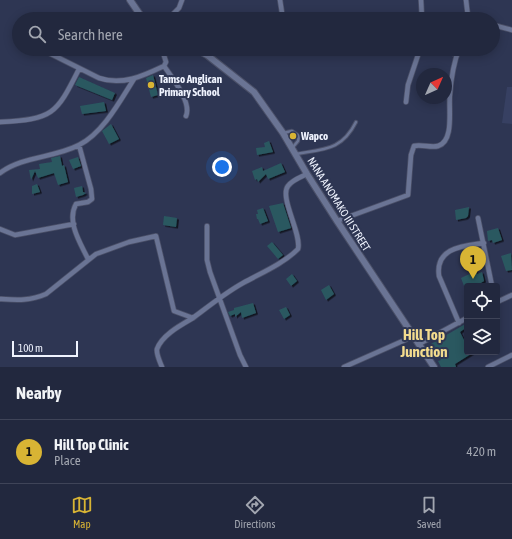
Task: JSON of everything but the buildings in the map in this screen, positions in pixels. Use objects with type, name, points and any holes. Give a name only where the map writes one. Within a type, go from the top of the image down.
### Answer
[{"type":"street","points":[[130,0],[138,12]]},
{"type":"street","points":[[175,12],[179,8],[182,0]]},
{"type":"street","points":[[280,0],[282,12]]},
{"type":"street","points":[[421,0],[422,12]]},
{"type":"street","points":[[466,0],[467,12]]},
{"type":"street","points":[[500,26],[512,30]]},
{"type":"street","points":[[55,56],[107,81],[134,79],[164,66]]},
{"type":"street","points":[[164,56],[166,62],[164,66]]},
{"type":"street","name":"NANA ANOMAKO III STREET","points":[[209,56],[254,92],[283,133],[306,174],[434,367]]},
{"type":"street","points":[[406,102],[408,85],[418,56]]},
{"type":"street","points":[[337,221],[408,195],[412,148],[416,145],[437,147],[443,143],[446,138],[450,115],[449,96],[457,56]]},
{"type":"street","points":[[164,66],[178,86],[184,99],[187,112],[186,116]]},
{"type":"street","points":[[0,122],[35,120],[48,114],[65,97],[79,68]]},
{"type":"street","points":[[0,173],[20,163],[79,145],[108,118],[134,79]]},
{"type":"street","points":[[79,145],[91,189],[92,199],[88,202],[76,204],[74,230],[88,259]]},
{"type":"street","points":[[162,367],[157,351],[158,347],[176,329],[220,298],[268,270],[298,249],[299,243],[289,212],[286,189],[290,184],[306,174]]},
{"type":"street","points":[[478,218],[491,283]]},
{"type":"street","points":[[0,229],[15,235],[74,224]]},
{"type":"street","points":[[207,226],[207,260],[240,355],[246,367]]},
{"type":"street","points":[[0,299],[26,300],[46,294],[96,254],[153,235],[156,236],[174,311],[193,318]]},
{"type":"street","points":[[459,323],[439,276],[438,269],[442,258],[451,250],[460,247],[484,244]]},
{"type":"street","points":[[500,301],[512,295]]},
{"type":"street","points":[[419,344],[465,319]]},
{"type":"street","points":[[344,367],[414,336]]},
{"type":"street","points":[[488,367],[512,355]]},
{"type":"lane","points":[[296,154],[328,148],[343,141],[351,132],[356,122]]},
{"type":"lane","points":[[283,133],[292,131],[299,136],[298,141],[292,148]]},
{"type":"shaded area","points":[[507,87],[512,87],[512,124],[502,123]]},
{"type":"place","name":"Tamso Anglican Primary School","points":[[151,85]]},
{"type":"place","name":"Wapco","points":[[293,136]]},
{"type":"place","name":"Hill Top Clinic","points":[[473,279]]},
{"type":"district","name":"Hill Top Junction","points":[[424,344]]}]
